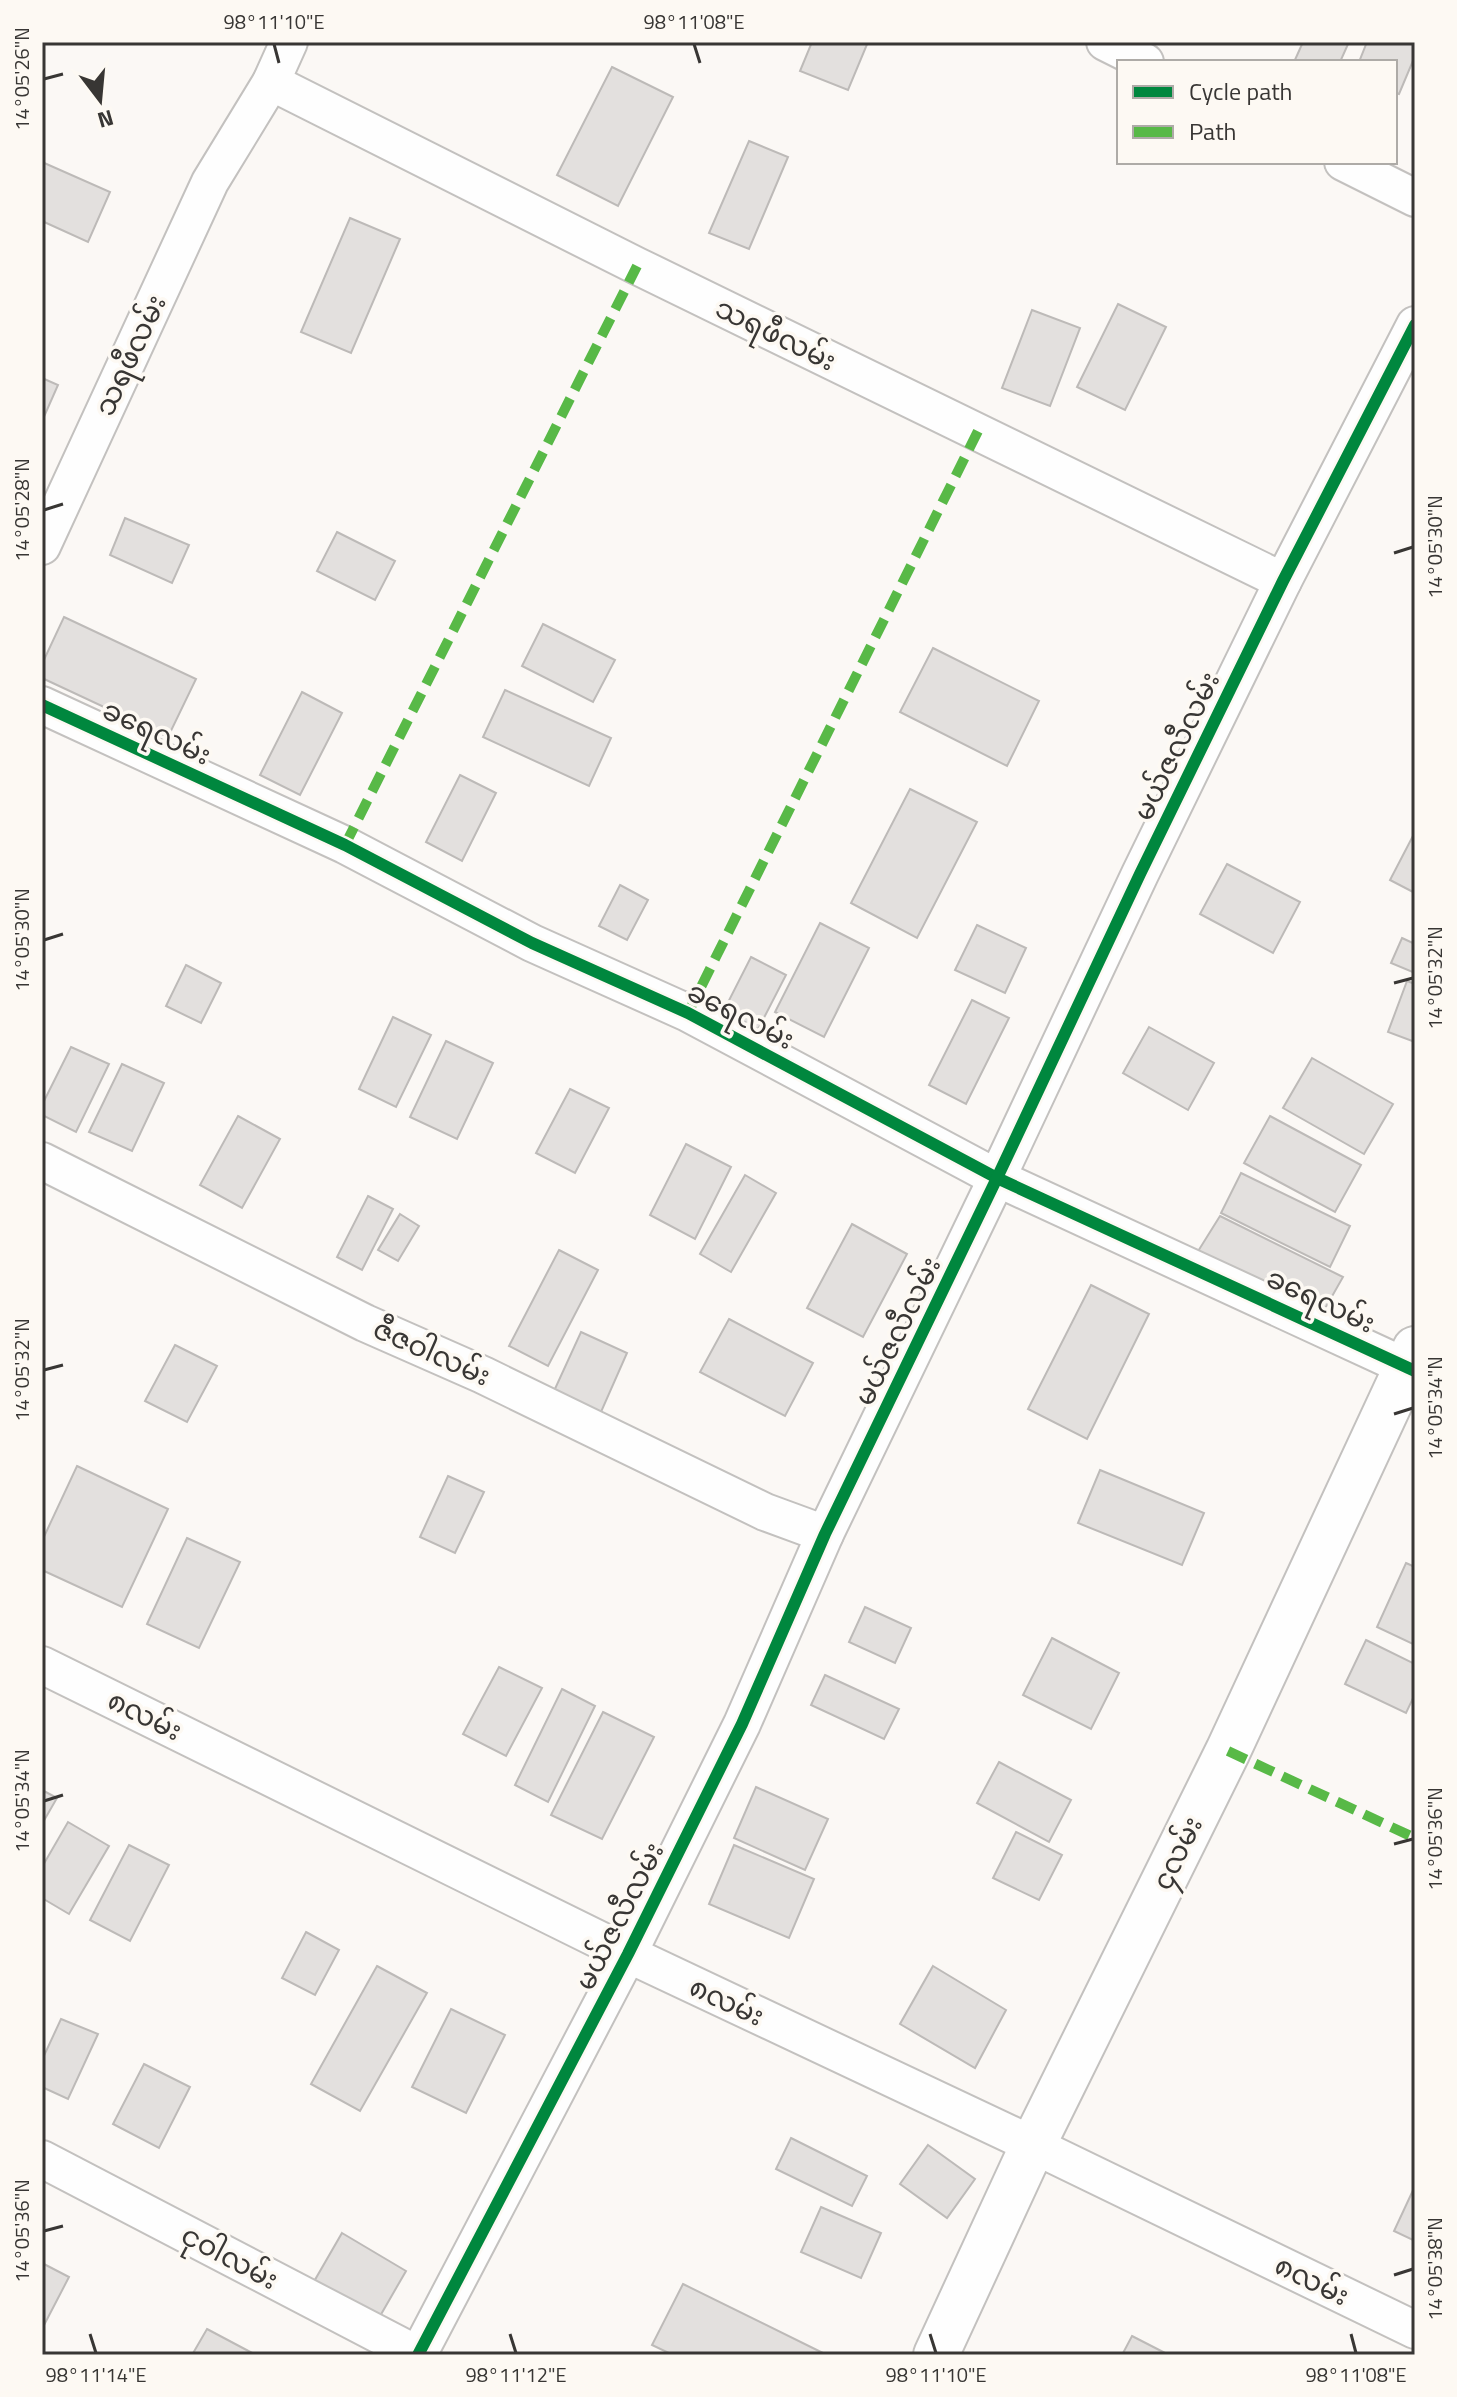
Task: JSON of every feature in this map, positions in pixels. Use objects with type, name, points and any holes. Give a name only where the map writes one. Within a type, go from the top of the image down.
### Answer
[{"type":"street","name":"သရဖီလမ်း","points":[[42,546],[210,182],[271,82],[289,42]]},
{"type":"street","points":[[1105,42],[1141,60]]},
{"type":"street","name":"သရဖီလမ်း","points":[[271,82],[651,273],[1283,581]]},
{"type":"street","points":[[1347,164],[1415,198]]},
{"type":"street","name":"မယ်ဇလီလမ်း","points":[[418,2355],[628,1954],[742,1724],[825,1534],[1140,874],[1283,581],[1415,325]]},
{"type":"street","name":"ခရေလမ်း","points":[[42,705],[345,845],[532,943],[688,1013],[997,1178],[1412,1362]]},
{"type":"street","name":"ဇီဇဝါလမ်း","points":[[42,1161],[365,1323],[483,1375],[765,1512],[825,1534]]},
{"type":"street","name":"၄လမ်း","points":[[936,2355],[1033,2145],[1221,1765],[1412,1362]]},
{"type":"street","name":"၈လမ်း","points":[[42,1665],[628,1954],[1415,2330]]},
{"type":"street","name":"ငုဝါလမ်း","points":[[42,2159],[418,2355]]},
{"type":"building","points":[[812,42],[868,42],[848,90],[800,71]]},
{"type":"building","points":[[1303,42],[1349,42],[1341,60],[1295,60]]},
{"type":"building","points":[[1367,42],[1415,42],[1415,56],[1399,94],[1397,60],[1360,60]]},
{"type":"building","points":[[612,67],[673,97],[618,206],[557,175]]},
{"type":"building","points":[[749,141],[788,157],[749,249],[709,233]]},
{"type":"building","points":[[42,162],[110,192],[88,242],[42,221]]},
{"type":"building","points":[[350,218],[400,239],[351,353],[301,332]]},
{"type":"building","points":[[1118,304],[1166,327],[1125,410],[1077,387]]},
{"type":"building","points":[[1032,310],[1080,328],[1050,406],[1002,388]]},
{"type":"building","points":[[42,378],[58,385],[43,419],[42,419]]},
{"type":"building","points":[[125,518],[189,545],[172,583],[110,555]]},
{"type":"building","points":[[337,532],[395,561],[375,600],[317,571]]},
{"type":"building","points":[[64,617],[196,679],[168,737],[42,678],[42,664]]},
{"type":"building","points":[[543,624],[615,660],[593,702],[522,666]]},
{"type":"building","points":[[933,648],[1039,701],[1007,766],[900,712]]},
{"type":"building","points":[[505,690],[611,738],[589,786],[483,737]]},
{"type":"building","points":[[302,692],[342,713],[300,795],[260,775]]},
{"type":"building","points":[[460,775],[496,793],[462,861],[426,842]]},
{"type":"building","points":[[910,789],[977,822],[917,938],[851,903]]},
{"type":"building","points":[[1415,832],[1415,893],[1390,880]]},
{"type":"building","points":[[1227,864],[1300,902],[1273,953],[1200,914]]},
{"type":"building","points":[[620,885],[648,900],[627,940],[599,926]]},
{"type":"building","points":[[820,923],[869,948],[824,1037],[775,1012]]},
{"type":"building","points":[[977,925],[1026,948],[1005,993],[955,970]]},
{"type":"building","points":[[1402,938],[1415,944],[1415,973],[1391,963]]},
{"type":"building","points":[[751,957],[786,975],[752,1041],[717,1024]]},
{"type":"building","points":[[186,965],[221,983],[201,1023],[166,1006]]},
{"type":"building","points":[[1407,981],[1415,984],[1415,1042],[1388,1032]]},
{"type":"building","points":[[972,1000],[1009,1018],[966,1104],[929,1085]]},
{"type":"building","points":[[393,1017],[431,1035],[396,1107],[359,1089]]},
{"type":"building","points":[[1149,1027],[1214,1063],[1188,1110],[1123,1073]]},
{"type":"building","points":[[446,1041],[493,1063],[457,1139],[410,1117]]},
{"type":"building","points":[[71,1047],[109,1064],[76,1132],[42,1115],[42,1105]]},
{"type":"building","points":[[1312,1058],[1393,1104],[1364,1154],[1283,1108]]},
{"type":"building","points":[[122,1064],[164,1083],[132,1151],[89,1132]]},
{"type":"building","points":[[570,1089],[609,1108],[575,1173],[536,1153]]},
{"type":"building","points":[[238,1116],[280,1139],[242,1208],[200,1185]]},
{"type":"building","points":[[1270,1116],[1361,1165],[1335,1212],[1244,1163]]},
{"type":"building","points":[[686,1144],[731,1167],[695,1239],[650,1215]]},
{"type":"building","points":[[1241,1173],[1350,1226],[1330,1267],[1221,1213]]},
{"type":"building","points":[[745,1175],[776,1193],[731,1272],[700,1254]]},
{"type":"building","points":[[368,1196],[393,1209],[362,1270],[337,1257]]},
{"type":"building","points":[[400,1214],[419,1226],[398,1261],[378,1250]]},
{"type":"building","points":[[1220,1216],[1343,1277],[1318,1321],[1195,1256]]},
{"type":"building","points":[[852,1224],[907,1254],[863,1337],[807,1308]]},
{"type":"building","points":[[559,1250],[598,1270],[548,1366],[509,1346]]},
{"type":"building","points":[[1091,1285],[1149,1314],[1087,1439],[1028,1409]]},
{"type":"building","points":[[729,1319],[813,1363],[785,1416],[700,1372]]},
{"type":"building","points":[[581,1332],[627,1353],[601,1412],[554,1391]]},
{"type":"building","points":[[175,1345],[217,1366],[187,1422],[145,1401]]},
{"type":"building","points":[[77,1466],[168,1509],[122,1607],[42,1570],[42,1541]]},
{"type":"building","points":[[1100,1470],[1204,1513],[1182,1565],[1078,1523]]},
{"type":"building","points":[[448,1476],[484,1492],[455,1553],[420,1537]]},
{"type":"building","points":[[187,1538],[240,1562],[199,1648],[147,1624]]},
{"type":"building","points":[[1406,1563],[1415,1567],[1415,1645],[1377,1627]]},
{"type":"building","points":[[865,1607],[911,1628],[895,1663],[849,1642]]},
{"type":"building","points":[[1052,1638],[1119,1673],[1091,1729],[1023,1695]]},
{"type":"building","points":[[1366,1640],[1415,1664],[1415,1694],[1406,1713],[1345,1684]]},
{"type":"building","points":[[499,1667],[542,1688],[506,1756],[463,1734]]},
{"type":"building","points":[[825,1675],[899,1709],[884,1739],[811,1705]]},
{"type":"building","points":[[562,1689],[595,1706],[548,1802],[515,1785]]},
{"type":"building","points":[[603,1712],[654,1737],[602,1839],[551,1815]]},
{"type":"building","points":[[999,1762],[1071,1800],[1049,1842],[977,1803]]},
{"type":"building","points":[[756,1787],[828,1819],[805,1870],[734,1838]]},
{"type":"building","points":[[42,1790],[57,1798],[42,1824]]},
{"type":"building","points":[[68,1822],[109,1846],[69,1914],[42,1898],[42,1867]]},
{"type":"building","points":[[1016,1832],[1062,1855],[1039,1900],[993,1878]]},
{"type":"building","points":[[129,1845],[169,1865],[130,1941],[90,1920]]},
{"type":"building","points":[[734,1845],[814,1879],[789,1938],[709,1904]]},
{"type":"building","points":[[306,1932],[339,1950],[315,1995],[282,1978]]},
{"type":"building","points":[[377,1966],[427,1993],[360,2111],[311,2084]]},
{"type":"building","points":[[933,1966],[1006,2010],[975,2068],[900,2024]]},
{"type":"building","points":[[451,2009],[505,2035],[466,2113],[412,2087]]},
{"type":"building","points":[[61,2019],[98,2034],[68,2099],[42,2087],[42,2060]]},
{"type":"building","points":[[144,2064],[190,2087],[159,2148],[113,2124]]},
{"type":"building","points":[[791,2138],[867,2176],[852,2206],[776,2169]]},
{"type":"building","points":[[928,2145],[975,2179],[947,2218],[900,2184]]},
{"type":"building","points":[[1415,2186],[1415,2241],[1394,2231]]},
{"type":"building","points":[[821,2207],[881,2233],[861,2278],[801,2252]]},
{"type":"building","points":[[342,2233],[406,2271],[376,2323],[312,2285]]},
{"type":"building","points":[[42,2263],[69,2277],[42,2329]]},
{"type":"building","points":[[683,2284],[827,2355],[673,2355],[652,2345]]},
{"type":"building","points":[[207,2329],[256,2355],[192,2355]]},
{"type":"building","points":[[1132,2336],[1169,2355],[1122,2355]]},
{"type":"marked path","points":[[345,845],[637,266]]},
{"type":"marked path","points":[[688,1013],[978,431]]},
{"type":"marked path","points":[[1228,1751],[1415,1838]]},
{"type":"cycle path","points":[[418,2355],[628,1954],[742,1724],[825,1534],[1140,874],[1283,581],[1415,325]]},
{"type":"cycle path","points":[[42,705],[345,845],[532,943],[688,1013],[997,1178],[1415,1371]]}]
